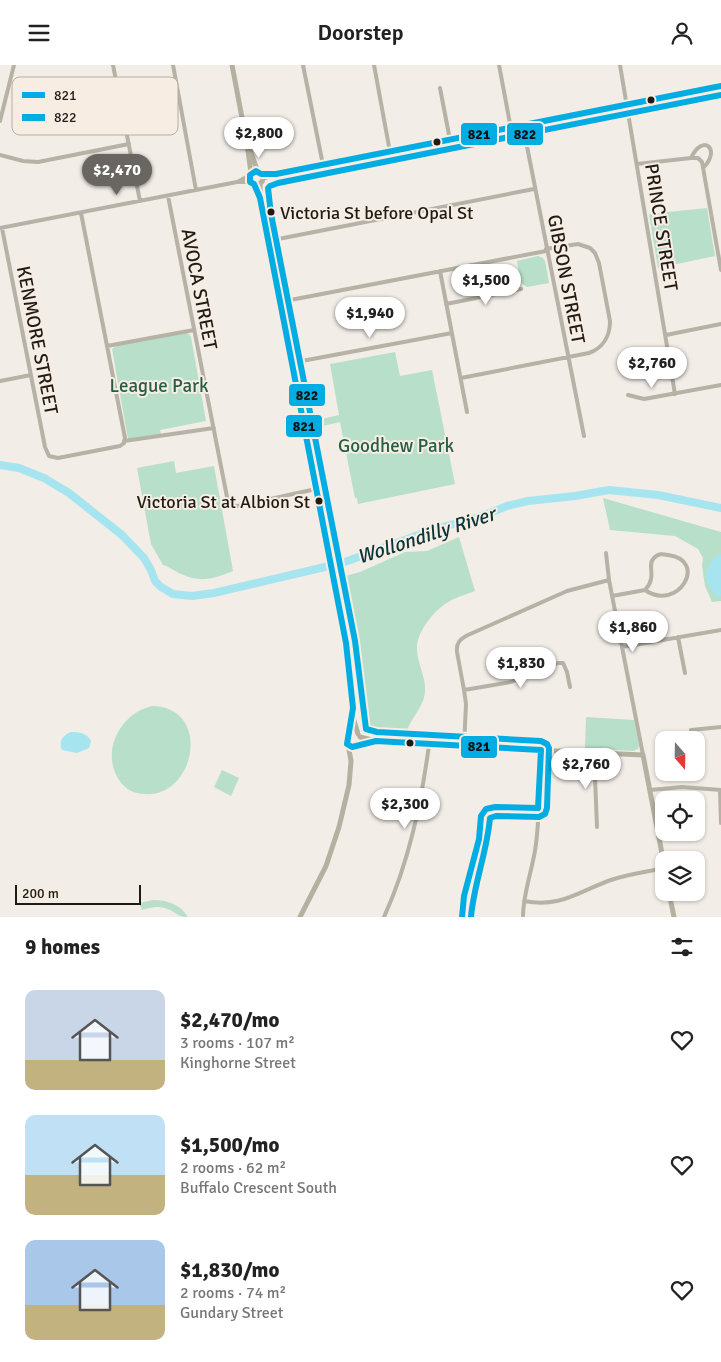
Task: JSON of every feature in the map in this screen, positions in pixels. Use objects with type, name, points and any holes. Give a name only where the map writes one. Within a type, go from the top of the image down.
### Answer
[{"type":"main road","points":[[232,65],[247,144],[250,174],[257,179]]},
{"type":"main road","points":[[247,144],[257,179],[336,591],[352,686],[353,717],[349,735],[346,739],[351,761],[349,785],[333,847],[317,886],[300,917]]},
{"type":"main road","points":[[250,174],[257,179]]},
{"type":"main road","points":[[351,761],[361,741],[353,717]]},
{"type":"main road","points":[[349,735],[354,733],[376,741],[428,745],[643,755],[662,851]]},
{"type":"main road","points":[[349,746],[358,746],[376,741]]},
{"type":"main road","points":[[671,901],[674,917]]},
{"type":"street","points":[[0,121],[2,103],[14,65]]},
{"type":"street","points":[[303,65],[323,165]]},
{"type":"street","points":[[374,65],[390,152]]},
{"type":"street","points":[[499,65],[511,129]]},
{"type":"street","name":"PRINCE STREET","points":[[620,65],[675,393]]},
{"type":"street","points":[[1,228],[511,129],[721,86]]},
{"type":"street","points":[[440,89],[450,140]]},
{"type":"street","points":[[178,96],[196,190]]},
{"type":"street","name":"GIBSON STREET","points":[[523,126],[567,358],[584,436]]},
{"type":"street","points":[[127,135],[140,201]]},
{"type":"street","points":[[0,155],[23,161],[38,162],[129,145]]},
{"type":"street","points":[[691,158],[696,148],[700,145],[710,147],[712,158],[704,167]]},
{"type":"street","points":[[637,164],[691,158],[700,160],[704,167],[721,270]]},
{"type":"street","points":[[237,182],[250,174]]},
{"type":"street","points":[[268,241],[534,189]]},
{"type":"street","name":"AVOCA STREET","points":[[168,196],[227,498],[230,505],[238,506],[316,489]]},
{"type":"street","points":[[81,213],[124,433],[124,442],[214,428]]},
{"type":"street","name":"KENMORE STREET","points":[[1,228],[48,456],[58,458],[116,447],[124,442]]},
{"type":"street","points":[[280,302],[574,244],[590,248],[595,253],[600,267],[610,321],[609,333],[605,341],[596,350],[567,358],[461,378]]},
{"type":"street","points":[[440,271],[467,412]]},
{"type":"street","points":[[446,303],[521,289]]},
{"type":"street","points":[[666,335],[721,325]]},
{"type":"street","points":[[107,345],[194,330]]},
{"type":"street","points":[[291,363],[452,333]]},
{"type":"street","points":[[0,381],[31,375]]},
{"type":"street","points":[[628,395],[644,399],[721,385]]},
{"type":"street","points":[[606,553],[609,580],[643,755]]},
{"type":"street","points":[[612,596],[645,590],[654,595],[661,596],[677,591],[687,579],[688,569],[685,562],[675,556],[661,554],[655,556],[651,562],[651,581],[645,590]]},
{"type":"street","points":[[464,746],[466,713],[456,647],[462,638],[567,591],[609,580]]},
{"type":"street","points":[[622,647],[721,630]]},
{"type":"street","points":[[678,637],[686,673]]},
{"type":"street","points":[[464,690],[511,682],[558,663],[563,663],[566,667],[570,687]]},
{"type":"street","points":[[691,730],[721,727]]},
{"type":"street","points":[[384,917],[398,884],[415,829],[424,781],[428,745]]},
{"type":"street","points":[[523,917],[524,901],[534,856],[541,750]]},
{"type":"street","points":[[594,752],[597,827]]},
{"type":"street","points":[[650,790],[682,787],[721,790],[721,823]]},
{"type":"street","points":[[462,917],[464,896],[479,839],[483,812],[490,807],[538,808]]},
{"type":"street","points":[[524,901],[538,904],[555,903],[611,880],[655,870]]},
{"type":"green space","points":[[707,208],[715,256],[658,268],[649,214]]},
{"type":"green space","points":[[538,256],[545,261],[549,283],[527,287],[521,283],[517,261]]},
{"type":"green space","name":"League Park","points":[[185,333],[191,337],[206,421],[160,430],[161,434],[128,439],[112,349],[116,346]]},
{"type":"green space","name":"Goodhew Park","points":[[395,352],[400,376],[432,370],[455,484],[358,504],[357,498],[355,498],[340,422],[314,428],[313,421],[339,415],[330,364]]},
{"type":"green space","points":[[174,461],[176,473],[214,466],[233,571],[207,579],[188,577],[163,565],[151,544],[137,468]]},
{"type":"green space","points":[[603,498],[721,532],[721,601],[712,602],[705,586],[702,566],[703,558],[698,549],[675,536],[610,530]]},
{"type":"green space","points":[[459,537],[475,591],[445,604],[429,620],[421,633],[417,652],[425,691],[422,703],[407,730],[406,736],[366,734],[362,732],[359,673],[342,577],[360,572],[405,552],[427,551]]},
{"type":"green space","points":[[152,706],[171,710],[184,721],[190,735],[190,752],[185,768],[176,782],[162,791],[141,794],[130,790],[119,780],[114,769],[113,746],[123,725],[131,716]]},
{"type":"green space","points":[[586,717],[634,720],[639,745],[638,749],[633,751],[585,748]]},
{"type":"green space","points":[[222,770],[239,778],[231,796],[214,787]]},
{"type":"green space","points":[[153,900],[173,904],[188,917],[180,916],[163,907],[152,907],[142,910],[139,903]]},
{"type":"water","points":[[721,554],[721,596],[717,597],[708,584],[706,574],[711,562]]},
{"type":"water","points":[[71,732],[87,736],[91,741],[89,748],[77,753],[62,750],[62,739]]},
{"type":"waterway","name":"Wollondilly River","points":[[0,465],[19,468],[44,478],[69,493],[122,535],[144,558],[155,581],[161,587],[173,594],[192,596],[214,593],[342,563],[432,530],[528,501],[609,490],[658,495],[721,508]]},
{"type":"transit line","name":"821","points":[[462,917],[464,896],[479,839],[481,816],[486,809],[495,807],[538,808],[541,750],[376,741],[352,747],[347,744],[353,708],[346,643],[260,198],[254,184],[250,182],[250,175],[256,171],[261,174],[276,174],[721,86]]},
{"type":"transit line","name":"822","points":[[471,917],[490,818],[496,816],[539,817],[545,814],[547,808],[549,748],[547,744],[541,741],[377,732],[366,729],[355,641],[271,214],[268,188],[278,183],[721,95]]},
{"type":"place","name":"Victoria St before Opal St","points":[[271,212]]},
{"type":"place","name":"Victoria St at Albion St","points":[[319,501]]}]
